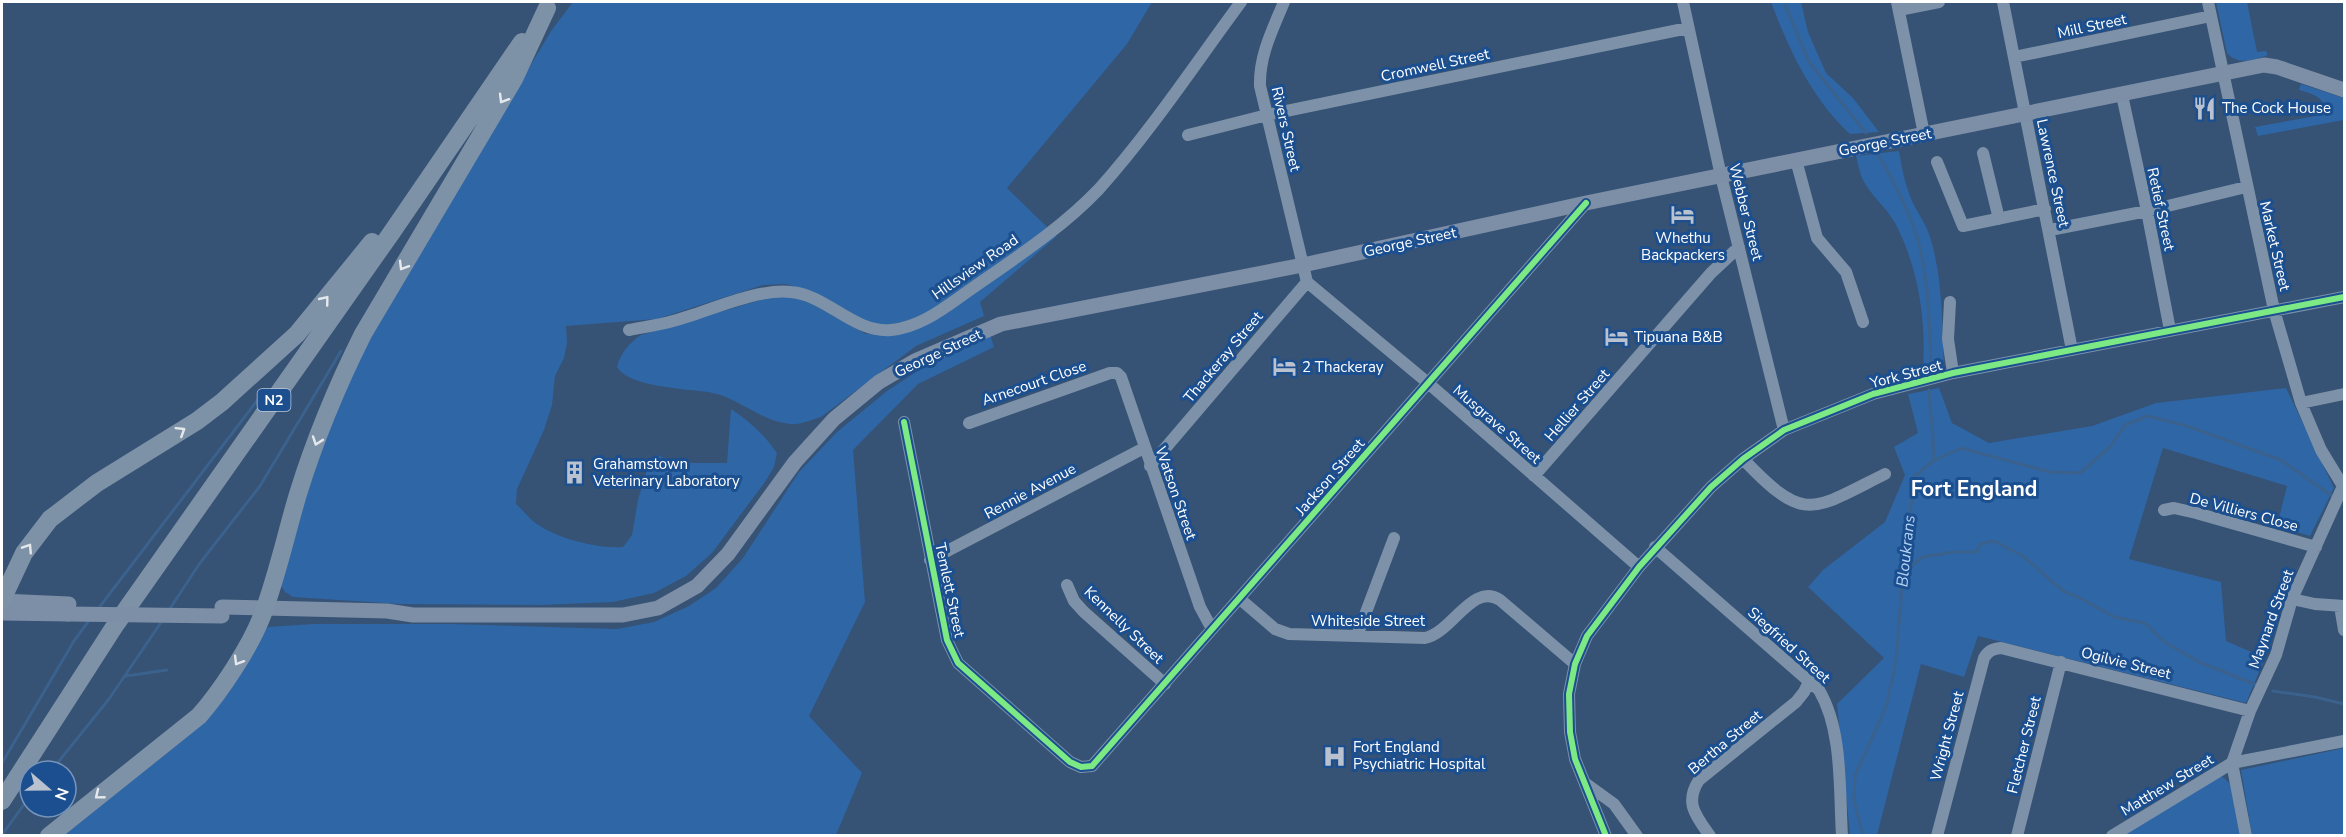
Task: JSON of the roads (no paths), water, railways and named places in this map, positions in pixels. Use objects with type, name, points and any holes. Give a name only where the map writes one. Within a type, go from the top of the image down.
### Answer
[{"type":"highway","name":"N2","points":[[2,801],[116,624],[549,5]]},
{"type":"highway","points":[[49,836],[199,716],[221,688],[263,613],[298,493],[326,414],[348,363],[514,80],[549,5]]},
{"type":"highway","points":[[2,601],[24,553],[50,519],[105,478],[197,421],[222,402],[297,334],[411,195],[474,112]]},
{"type":"main road","name":"George Street","points":[[68,609],[263,613],[387,611],[413,615],[573,616],[623,615],[658,608],[697,586],[728,554],[795,462],[834,419],[879,382],[915,361],[1001,324],[1303,265],[1586,203],[2270,65],[2344,90]]},
{"type":"main road","points":[[2,601],[68,609]]},
{"type":"main road","points":[[2,612],[68,609]]},
{"type":"street","name":"Hillsview Road","points":[[629,330],[672,322],[752,297],[781,291],[811,297],[844,316],[877,330],[905,327],[924,321],[1019,255],[1074,212],[1099,189],[1147,129],[1241,2]]},
{"type":"street","name":"Rivers Street","points":[[1284,2],[1259,69],[1260,86],[1303,265]]},
{"type":"street","name":"Webber Street","points":[[1683,2],[1721,176],[1784,430]]},
{"type":"street","points":[[1924,134],[1898,6],[1939,2]]},
{"type":"street","name":"Lawrence Street","points":[[2003,2],[2072,350]]},
{"type":"street","name":"Market Street","points":[[2208,2],[2274,310],[2301,403],[2321,450],[2344,486]]},
{"type":"street","name":"Mill Street","points":[[2014,57],[2211,16]]},
{"type":"street","name":"Cromwell Street","points":[[1188,135],[1267,115],[1688,28]]},
{"type":"street","name":"Retief Street","points":[[2122,95],[2170,330]]},
{"type":"street","points":[[1983,153],[1999,219]]},
{"type":"street","points":[[1796,160],[1817,238],[1845,272],[1863,322]]},
{"type":"street","points":[[1937,162],[1961,224],[1965,226],[2045,209]]},
{"type":"street","points":[[2050,230],[2147,211],[2246,187]]},
{"type":"street","name":"Jackson Street","points":[[1092,766],[1586,203]]},
{"type":"street","name":"Hellier Street","points":[[1534,476],[1711,273],[1739,247]]},
{"type":"street","points":[[1303,265],[1307,282]]},
{"type":"street","name":"Musgrave Street","points":[[1307,282],[1428,383],[1639,567]]},
{"type":"street","name":"Thackeray Street","points":[[1150,466],[1307,282]]},
{"type":"street","name":"York Street","points":[[1606,836],[1575,759],[1570,732],[1569,693],[1575,664],[1587,636],[1654,547],[1711,487],[1743,459],[1784,430],[1873,394],[1953,373],[2344,297]]},
{"type":"street","points":[[1950,302],[1948,339],[1953,373]]},
{"type":"street","name":"Watson Street","points":[[1110,373],[1117,373],[1125,384],[1150,466],[1200,607],[1212,629]]},
{"type":"street","name":"Arnecourt Close","points":[[969,423],[1110,373]]},
{"type":"street","points":[[2301,403],[2344,394]]},
{"type":"street","name":"Temlett Street","points":[[904,422],[947,640],[958,663],[1070,762],[1081,767],[1092,766]]},
{"type":"street","name":"Rennie Avenue","points":[[930,560],[1144,448]]},
{"type":"street","points":[[1743,459],[1768,485],[1792,502],[1814,506],[1885,474]]},
{"type":"street","name":"Maynard Street","points":[[2232,763],[2250,711],[2276,655],[2292,599],[2344,486]]},
{"type":"street","name":"De Villiers Close","points":[[2164,510],[2174,508],[2196,513],[2316,547]]},
{"type":"street","points":[[1357,636],[1394,538]]},
{"type":"street","name":"Siegfried Street","points":[[1654,547],[1819,690],[1828,704],[1834,726],[1842,836]]},
{"type":"street","name":"Kennelly Street","points":[[1067,585],[1074,601],[1084,612],[1165,684]]},
{"type":"street","name":"Whiteside Street","points":[[1240,599],[1275,629],[1289,634],[1433,636],[1442,631],[1474,600],[1491,595],[1500,600],[1575,664]]},
{"type":"street","points":[[2292,599],[2314,604],[2342,606],[2344,630]]},
{"type":"street","name":"Ogilvie Street","points":[[1995,649],[2001,648],[2061,662],[2250,711]]},
{"type":"street","name":"Wright Street","points":[[1936,836],[1984,658],[1988,651],[1995,649]]},
{"type":"street","name":"Fletcher Street","points":[[2017,836],[2061,662]]},
{"type":"street","name":"Bertha Street","points":[[1710,836],[1693,813],[1693,789],[1699,780],[1796,702],[1810,680]]},
{"type":"street","name":"Matthew Street","points":[[2112,836],[2232,763],[2344,741]]},
{"type":"street","points":[[2232,763],[2246,836]]},
{"type":"street","points":[[1585,783],[1614,804],[1637,836]]},
{"type":"waterway","points":[[1784,2],[1809,62],[1866,133]]},
{"type":"waterway","points":[[1877,153],[1905,205],[1921,252],[1928,302],[1931,370]]},
{"type":"waterway","points":[[169,610],[200,563],[260,486],[341,351]]},
{"type":"waterway","points":[[1929,390],[1933,461]]},
{"type":"waterway","points":[[98,609],[259,398]]},
{"type":"waterway","name":"Bloukrans","points":[[1863,836],[1854,800],[1855,776],[1886,707],[1896,662],[1905,547],[1915,476],[1933,461],[1961,448],[2050,472],[2080,473],[2111,446],[2125,425],[2148,416],[2187,426],[2281,460],[2332,496]]},
{"type":"waterway","points":[[1903,573],[1922,557],[1955,552],[1977,552],[1980,544],[1994,541],[2023,556],[2063,591],[2114,617],[2145,623],[2163,641],[2199,662],[2257,685]]},
{"type":"waterway","points":[[2,763],[74,641],[90,619]]},
{"type":"waterway","points":[[61,759],[109,699],[162,621]]},
{"type":"waterway","points":[[126,676],[167,670]]},
{"type":"waterway","points":[[2273,691],[2344,704]]},
{"type":"waterway","points":[[2,835],[18,813]]},
{"type":"place","name":"The Cock House","points":[[2204,108]]},
{"type":"place","name":"Whethu Backpackers","points":[[1683,214]]},
{"type":"place","name":"Tipuana B&B","points":[[1616,337]]},
{"type":"place","name":"2 Thackeray","points":[[1284,367]]},
{"type":"place","name":"Grahamstown Veterinary Laboratory","points":[[575,473]]},
{"type":"place","name":"Fort England Psychiatric Hospital","points":[[1335,756]]},
{"type":"district","name":"Fort England","points":[[1974,489]]}]
